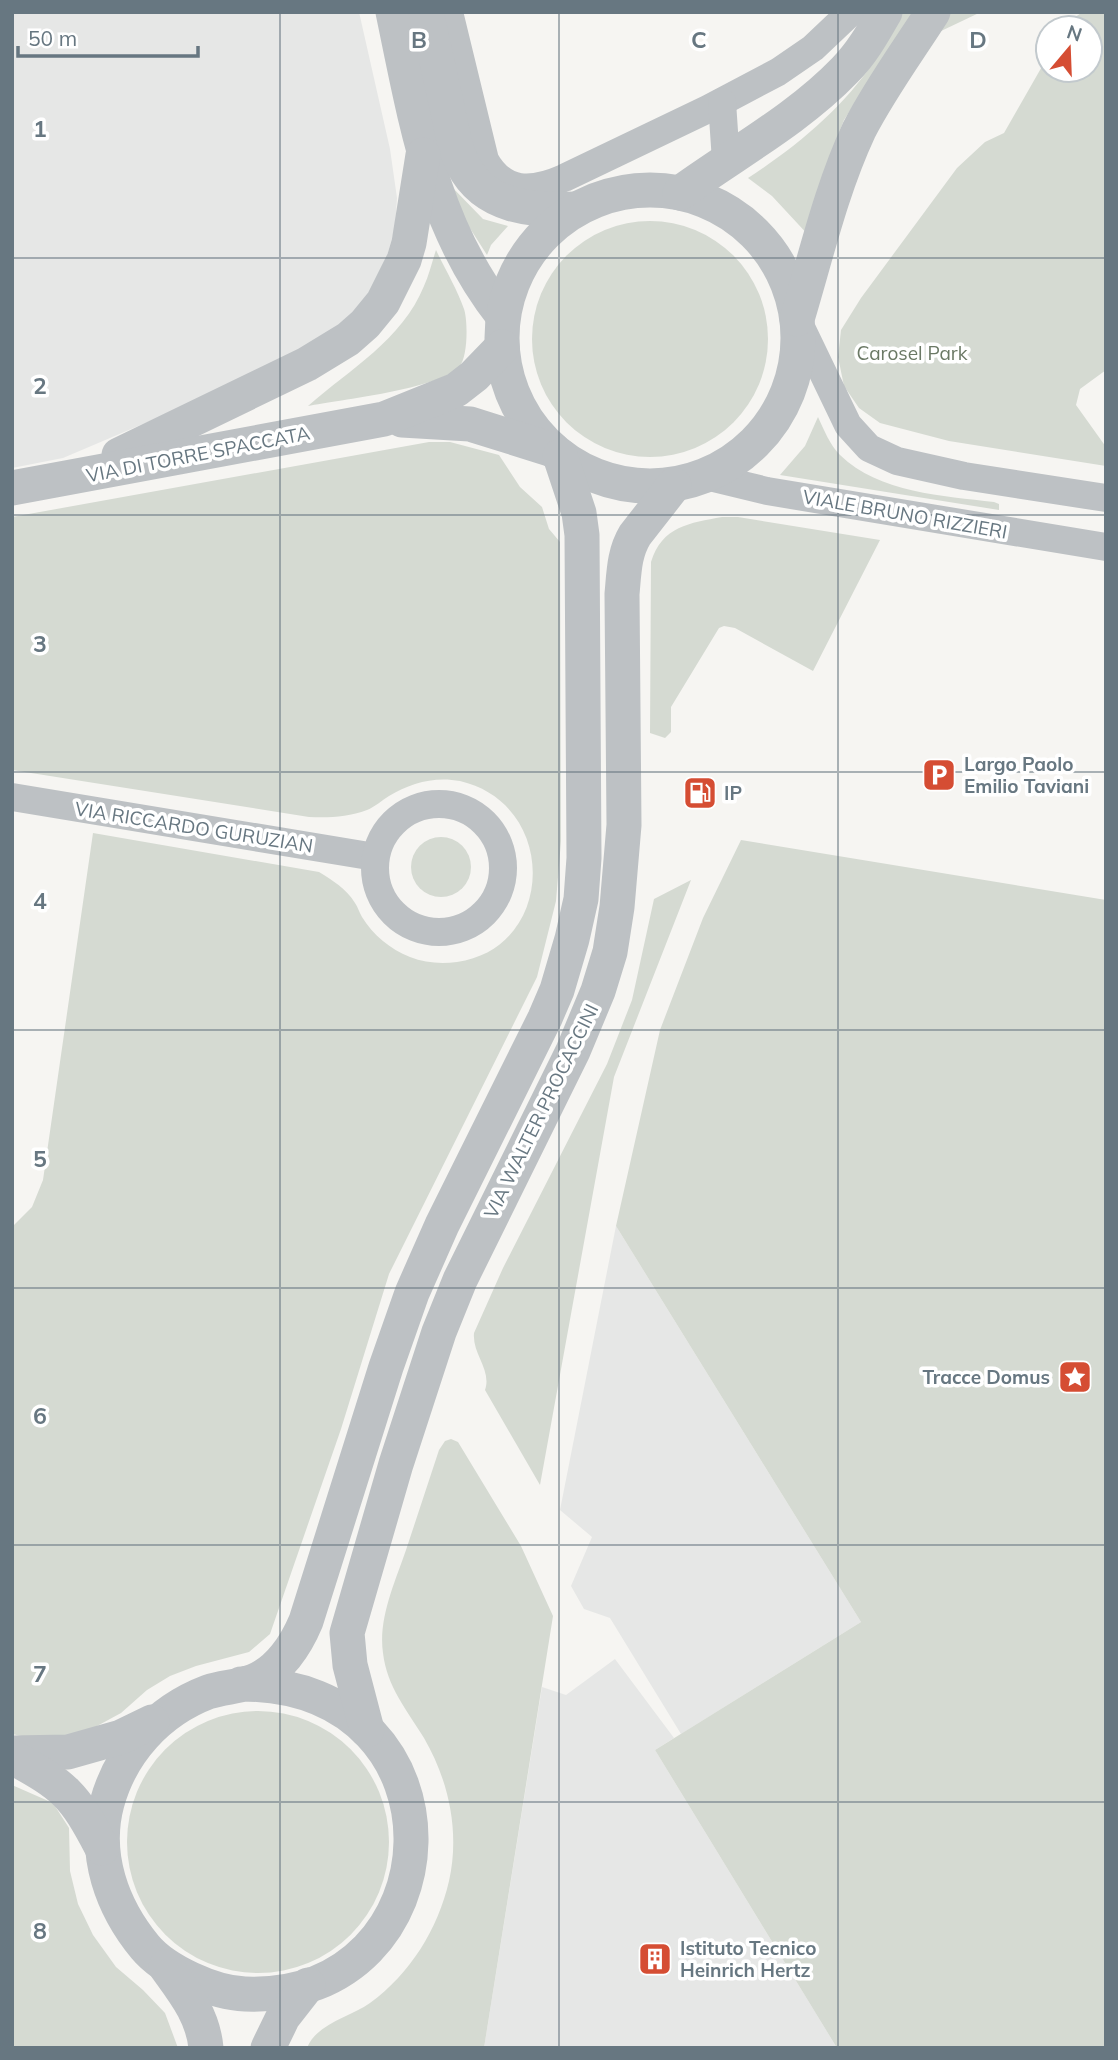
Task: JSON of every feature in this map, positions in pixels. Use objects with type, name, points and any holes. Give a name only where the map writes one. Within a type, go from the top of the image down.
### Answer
[{"type":"street","points":[[393,12],[423,155],[449,225],[502,332]]},
{"type":"street","points":[[426,12],[458,153],[473,180],[492,197],[510,205],[533,209],[576,209]]},
{"type":"street","points":[[449,12],[485,160],[498,177],[514,187],[527,188],[553,183],[722,102],[795,61],[851,12]]},
{"type":"street","points":[[680,193],[806,104],[845,71],[866,46],[885,12]]},
{"type":"street","points":[[933,12],[886,85],[853,144],[840,177],[797,319],[799,344],[796,369],[788,394],[777,416],[744,454],[690,481],[643,486],[611,482],[587,473],[556,453],[534,431],[517,404],[507,379],[502,332],[511,286],[525,257],[545,233],[576,209],[597,200],[627,192],[650,190],[680,193],[705,200],[727,211],[761,240],[785,276],[797,319],[848,425],[858,438],[876,452],[897,461],[936,471],[1106,498]]},
{"type":"street","points":[[722,102],[726,160]]},
{"type":"street","points":[[70,478],[273,382],[322,356],[365,324],[383,302],[404,260],[423,155]]},
{"type":"street","name":"VIA DI TORRE SPACCATA","points":[[12,488],[384,419],[447,396],[465,384],[502,332]]},
{"type":"street","name":"VIA DI TORRE SPACCATA","points":[[384,419],[470,424],[556,453]]},
{"type":"street","name":"VIA WALTER PROCACCINI","points":[[241,1684],[280,1686],[303,1692],[348,1713],[367,1730],[396,1769],[406,1794],[412,1822],[408,1875],[400,1899],[388,1922],[372,1942],[355,1960],[308,1985],[263,1995],[215,1990],[148,1951],[120,1911],[111,1890],[102,1848],[102,1826],[122,1765],[140,1740],[164,1716],[206,1693],[241,1684],[254,1681],[271,1670],[294,1646],[302,1632],[412,1293],[442,1225],[545,1018],[567,958],[581,899],[584,858],[584,591],[582,524],[556,453]]},
{"type":"street","name":"VIALE BRUNO RIZZIERI","points":[[690,481],[767,491],[1106,547]]},
{"type":"street","name":"VIA WALTER PROCACCINI","points":[[367,1730],[351,1665],[347,1633],[396,1464],[439,1332],[460,1280],[573,1051],[598,991],[610,952],[624,825],[622,594],[625,562],[629,544],[635,535],[690,481]]},
{"type":"street","name":"VIA RICCARDO GURUZIAN","points":[[12,797],[375,857]]},
{"type":"street","points":[[434,803],[456,805],[475,814],[491,829],[501,847],[504,868],[501,889],[490,908],[474,923],[455,931],[433,933],[413,927],[395,915],[382,898],[375,878],[375,857],[382,836],[396,820],[413,808],[434,803]]},
{"type":"street","points":[[12,1755],[68,1752],[121,1737],[164,1716]]},
{"type":"street","points":[[12,1755],[69,1793],[102,1848]]},
{"type":"street","name":"VIA WALTER PROCACCINI","points":[[162,1961],[197,2012],[206,2048]]},
{"type":"street","name":"VIA WALTER PROCACCINI","points":[[268,2048],[283,2017],[308,1985]]},
{"type":"shaded area","points":[[12,12],[359,12],[390,149],[397,198],[395,228],[387,256],[369,296],[345,322],[322,340],[197,401],[63,458],[12,468]]},
{"type":"shaded area","points":[[616,1226],[861,1622],[681,1734],[610,1618],[584,1609],[571,1586],[592,1537],[560,1510]]},
{"type":"shaded area","points":[[615,1659],[674,1738],[655,1750],[837,2048],[484,2048],[542,1687],[566,1695]]},
{"type":"green space","points":[[902,12],[913,12],[844,120],[827,163],[811,238],[772,196],[748,178],[801,140],[848,94],[875,60]]},
{"type":"green space","points":[[950,12],[981,12],[939,32]]},
{"type":"green space","name":"Carosel Park","points":[[1106,12],[1106,370],[1080,389],[1076,405],[1106,447],[1106,466],[949,441],[880,423],[859,408],[844,386],[838,357],[841,330],[861,298],[957,168],[985,142],[1004,133],[1034,80],[1034,84],[1104,84],[1104,14],[1080,14]]},
{"type":"green space","points":[[450,185],[483,219],[508,226],[491,245],[487,255],[452,200]]},
{"type":"green space","points":[[638,221],[662,221],[706,235],[734,255],[759,294],[766,316],[766,362],[759,384],[734,423],[706,443],[684,452],[662,457],[638,457],[594,443],[566,423],[546,395],[537,373],[532,351],[532,327],[546,283],[566,255],[594,235],[616,226]]},
{"type":"green space","points":[[436,250],[464,309],[466,348],[459,367],[431,382],[308,406],[389,338],[414,305],[424,286]]},
{"type":"green space","points":[[818,417],[830,442],[840,455],[873,478],[913,490],[994,502],[999,504],[999,510],[780,475],[805,446]]},
{"type":"green space","points":[[429,442],[450,442],[499,455],[520,487],[542,507],[549,529],[560,542],[561,841],[556,901],[537,977],[389,1274],[341,1429],[270,1634],[249,1652],[170,1676],[147,1690],[121,1713],[75,1738],[35,1739],[12,1734],[12,1227],[32,1207],[43,1180],[93,833],[319,872],[348,893],[366,924],[383,941],[421,961],[457,962],[490,951],[513,931],[528,905],[533,875],[529,845],[515,817],[492,795],[460,781],[441,779],[414,784],[397,791],[367,810],[346,816],[309,817],[12,770],[12,517]]},
{"type":"green space","points":[[722,517],[738,517],[880,540],[813,671],[735,628],[719,628],[671,707],[671,732],[665,738],[650,733],[651,562],[662,541],[679,528]]},
{"type":"green space","points":[[435,837],[447,837],[466,850],[471,867],[469,879],[458,892],[447,897],[435,897],[416,884],[411,873],[411,861],[424,842]]},
{"type":"green space","points":[[741,840],[1106,900],[1106,2048],[837,2048],[655,1750],[861,1622],[616,1226],[660,1030],[703,918]]},
{"type":"green space","points":[[691,880],[614,1077],[540,1485],[485,1390],[486,1376],[474,1341],[474,1333],[503,1268],[607,1064],[632,1000],[654,899]]},
{"type":"green space","points":[[451,1439],[458,1442],[521,1546],[553,1616],[484,2048],[307,2048],[311,2040],[326,2027],[370,2003],[410,1964],[438,1916],[449,1881],[453,1826],[446,1789],[433,1754],[393,1687],[385,1665],[382,1640],[388,1601],[439,1450],[445,1441]]},
{"type":"green space","points":[[245,1711],[271,1711],[296,1716],[320,1726],[351,1749],[374,1780],[384,1804],[389,1842],[384,1880],[374,1904],[351,1935],[320,1958],[296,1968],[271,1973],[245,1973],[220,1968],[196,1958],[165,1935],[142,1904],[132,1880],[127,1855],[127,1829],[132,1804],[142,1780],[165,1749],[196,1726],[220,1716]]},
{"type":"green space","points":[[12,1785],[53,1803],[69,1828],[70,1871],[78,1904],[93,1935],[116,1967],[165,2013],[178,2048],[12,2048]]},
{"type":"place","name":"Largo Paolo Emilio Taviani","points":[[939,775]]},
{"type":"place","name":"IP","points":[[700,793]]},
{"type":"place","name":"Tracce Domus","points":[[1075,1377]]},
{"type":"place","name":"Istituto Tecnico Heinrich Hertz","points":[[655,1959]]}]
